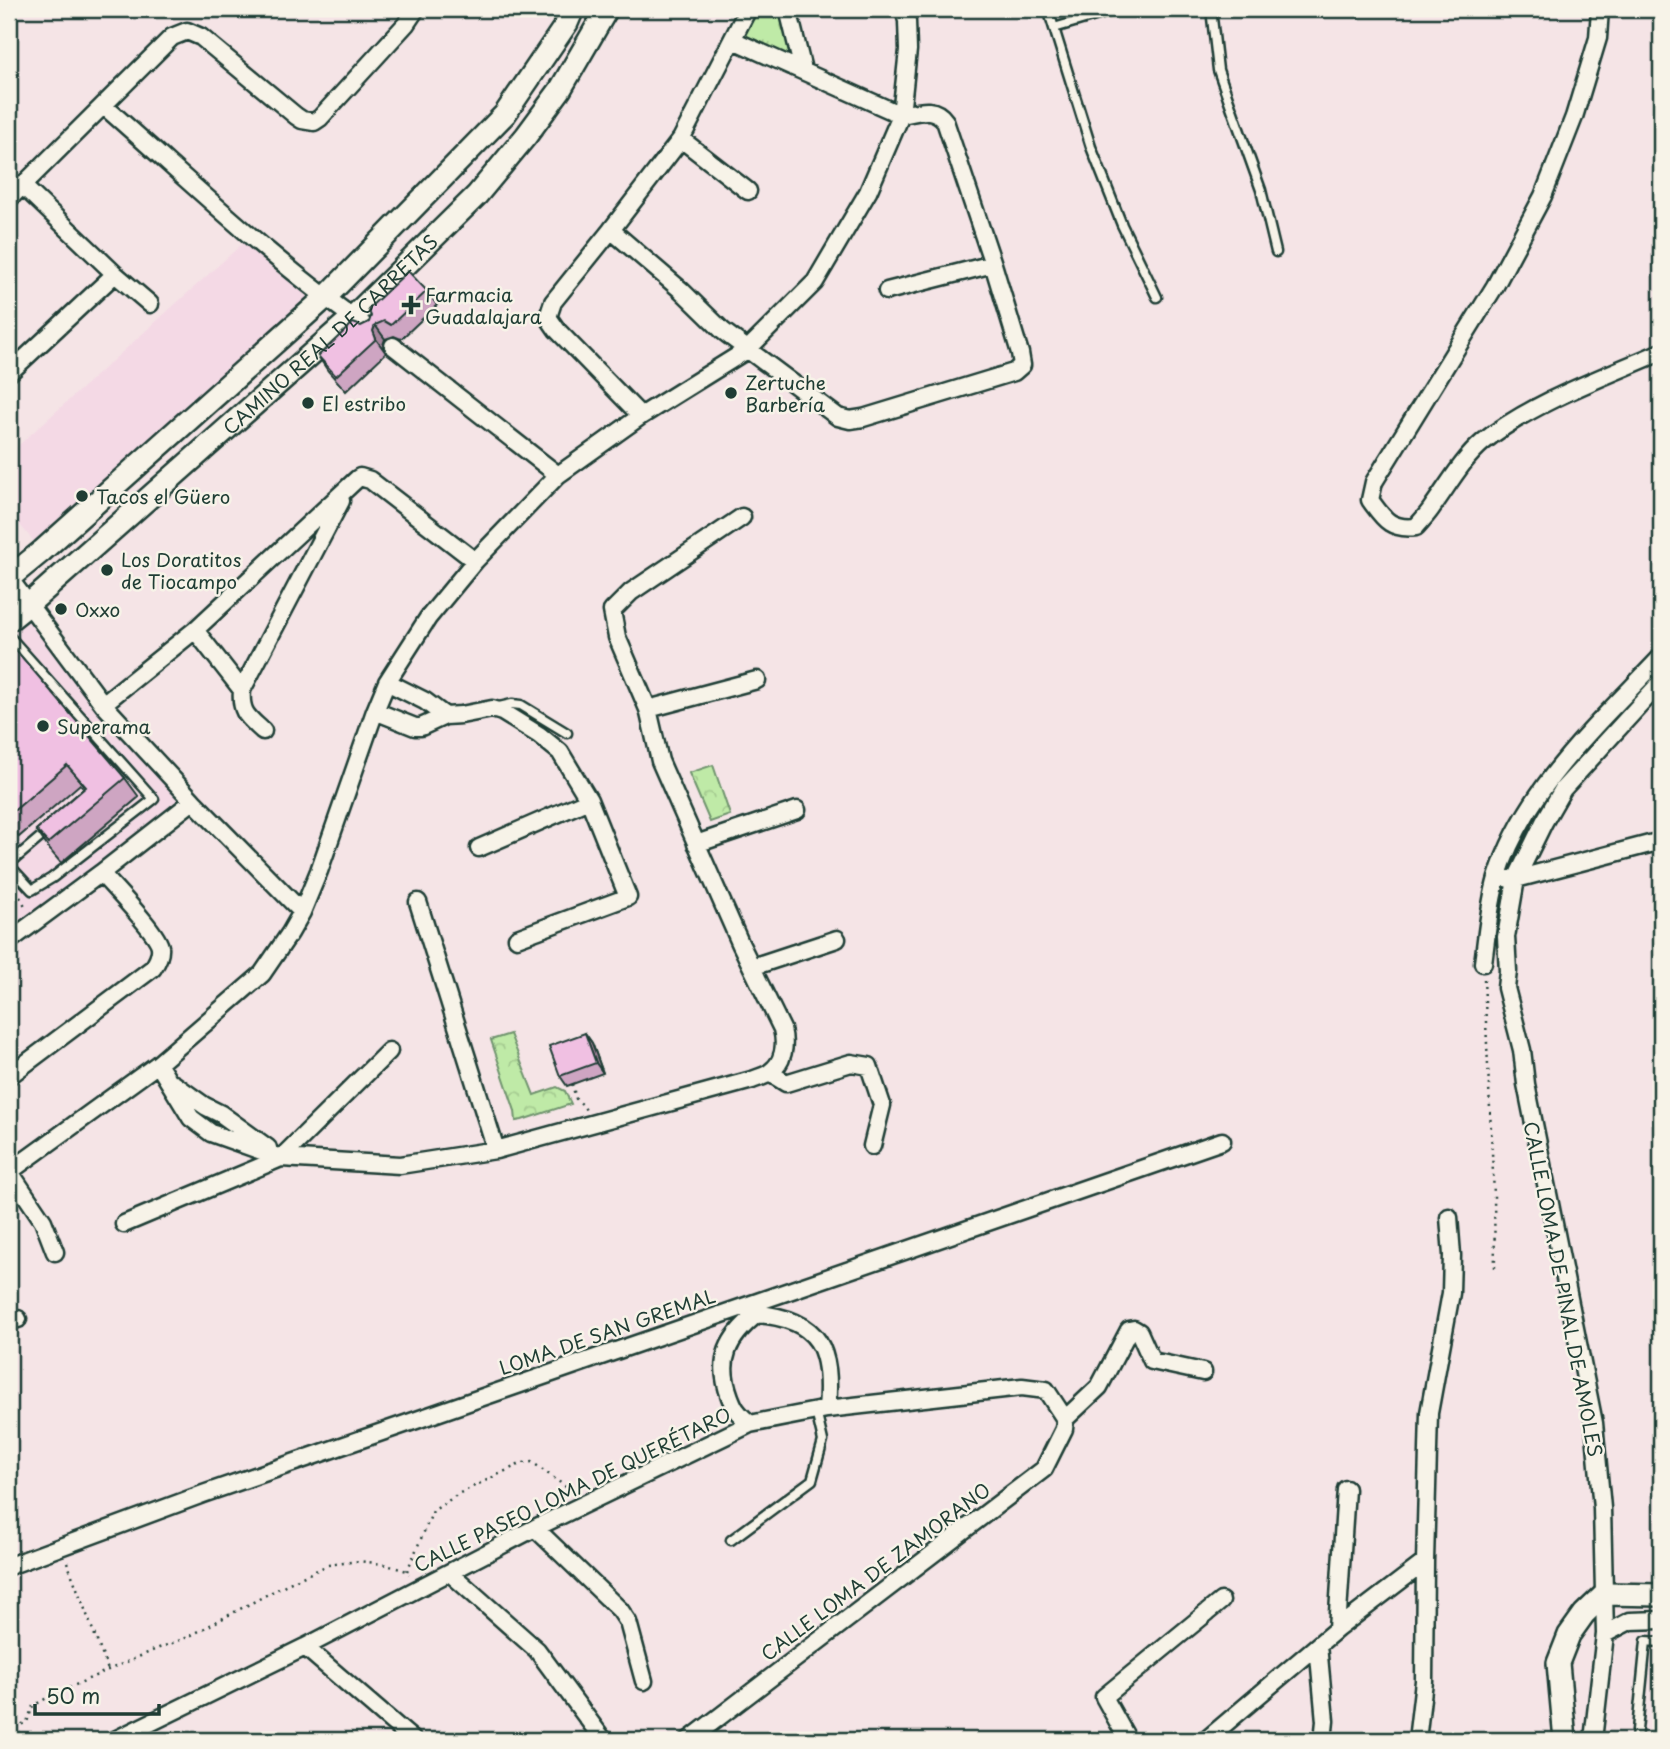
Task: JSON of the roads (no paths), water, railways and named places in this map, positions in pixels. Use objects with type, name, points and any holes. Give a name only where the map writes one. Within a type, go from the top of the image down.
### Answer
[{"type":"street","points":[[9,199],[172,37],[187,31],[201,37],[302,120],[314,122],[406,24],[416,9]]},
{"type":"street","name":"CAMINO REAL DE CARRETAS","points":[[9,578],[326,297],[505,114],[567,23],[573,9]]},
{"type":"street","name":"CAMINO REAL DE CARRETAS","points":[[9,620],[353,317],[477,195],[561,90],[607,9]]},
{"type":"street","points":[[641,416],[557,330],[548,317],[553,302],[681,139],[748,9]]},
{"type":"street","points":[[788,9],[803,70]]},
{"type":"street","points":[[55,1252],[43,1221],[9,1172],[158,1064],[262,974],[302,912],[319,871],[374,711],[387,682],[428,618],[475,561],[558,475],[641,416],[747,350],[815,282],[867,192],[901,115],[908,50],[904,9]]},
{"type":"street","points":[[1600,9],[1598,38],[1574,117],[1542,196],[1495,286],[1374,482],[1370,500],[1383,519],[1401,528],[1416,527],[1432,509],[1455,473],[1482,443],[1520,416],[1661,352]]},
{"type":"street","points":[[611,230],[681,290],[723,331],[838,417],[850,420],[863,418],[1014,372],[1022,365],[993,264],[945,121],[940,114],[931,110],[901,115],[733,40]]},
{"type":"street","points":[[104,106],[251,236],[371,330]]},
{"type":"street","points":[[681,139],[748,191]]},
{"type":"street","points":[[22,185],[150,304]]},
{"type":"street","points":[[887,290],[993,264]]},
{"type":"street","points":[[9,373],[115,274]]},
{"type":"street","points":[[393,346],[558,475]]},
{"type":"street","points":[[103,704],[195,630],[360,477],[370,481],[475,561]]},
{"type":"street","points":[[264,730],[246,715],[241,702],[243,690],[347,489]]},
{"type":"street","points":[[158,1064],[167,1079],[281,1158],[400,1165],[496,1150],[770,1073],[782,1059],[785,1040],[782,1029],[660,761],[648,709],[617,637],[612,611],[631,592],[742,517]]},
{"type":"street","points":[[9,578],[103,704],[302,912]]},
{"type":"street","points":[[195,630],[243,690]]},
{"type":"street","points":[[1483,963],[1496,880],[1509,847],[1530,807],[1558,769],[1661,657]]},
{"type":"street","points":[[648,709],[757,680]]},
{"type":"street","points":[[387,682],[425,701],[445,716]]},
{"type":"street","points":[[1506,988],[1506,937],[1516,879],[1544,822],[1563,789],[1661,682]]},
{"type":"street","points":[[374,711],[421,727],[445,716],[492,709],[519,722],[560,752],[589,800],[628,897],[517,938]]},
{"type":"street","points":[[479,848],[589,800]]},
{"type":"street","points":[[9,941],[193,801]]},
{"type":"street","points":[[696,844],[797,810]]},
{"type":"street","points":[[1496,880],[1516,879],[1661,841]]},
{"type":"street","points":[[9,1076],[153,968],[159,960],[161,945],[154,933],[101,873]]},
{"type":"street","points":[[418,902],[496,1150]]},
{"type":"street","points":[[752,967],[837,939]]},
{"type":"street","points":[[1483,963],[1507,961]]},
{"type":"street","points":[[1483,963],[1506,988]]},
{"type":"street","name":"CALLE LOMA DE PINAL DE AMOLES","points":[[1506,988],[1522,1050],[1526,1084],[1594,1423],[1605,1594],[1605,1634],[1594,1740]]},
{"type":"street","points":[[124,1224],[281,1158],[389,1051]]},
{"type":"street","points":[[770,1073],[786,1083],[851,1063],[869,1066],[882,1105],[872,1146]]},
{"type":"street","name":"LOMA DE SAN GREMAL","points":[[9,1566],[203,1494],[756,1308],[1222,1141]]},
{"type":"street","points":[[1417,1740],[1424,1681],[1429,1413],[1451,1293],[1449,1217]]},
{"type":"street","points":[[750,1424],[736,1411],[724,1379],[723,1367],[728,1346],[756,1308],[793,1321],[813,1334],[820,1343],[829,1384],[821,1410]]},
{"type":"street","points":[[1065,1419],[1099,1387],[1129,1330],[1139,1332],[1153,1361],[1203,1372]]},
{"type":"street","name":"CALLE PASEO LOMA DE QUERÉTARO","points":[[116,1740],[305,1647],[535,1528],[750,1424],[821,1410],[1023,1387],[1046,1390],[1065,1419]]},
{"type":"street","name":"CALLE LOMA DE ZAMORANO","points":[[689,1740],[1044,1469],[1064,1429],[1065,1419]]},
{"type":"street","points":[[1337,1629],[1346,1489]]},
{"type":"street","points":[[535,1528],[620,1610],[628,1622],[645,1681]]},
{"type":"street","points":[[1206,1740],[1337,1629],[1425,1562]]},
{"type":"street","points":[[450,1573],[537,1650],[605,1740]]},
{"type":"street","points":[[1565,1740],[1558,1663],[1569,1635],[1584,1614],[1605,1594],[1661,1595]]},
{"type":"street","points":[[1128,1740],[1104,1698],[1221,1601]]},
{"type":"street","points":[[1605,1634],[1630,1621],[1661,1620]]},
{"type":"street","points":[[1318,1646],[1325,1721],[1323,1740]]},
{"type":"street","points":[[305,1647],[412,1740]]},
{"type":"lane","points":[[1048,9],[1091,146],[1122,225],[1157,297]]},
{"type":"lane","points":[[1054,28],[1119,9]]},
{"type":"lane","points":[[1211,9],[1217,70],[1261,190],[1276,253]]},
{"type":"lane","points":[[9,636],[154,799],[32,890],[9,865],[60,821]]},
{"type":"lane","points":[[492,709],[512,704],[521,705],[567,733]]},
{"type":"lane","points":[[731,1540],[812,1479],[823,1441],[821,1410]]},
{"type":"lane","points":[[1636,1740],[1646,1641],[1661,1642]]},
{"type":"place","name":"Farmacia Guadalajara","points":[[411,305]]},
{"type":"place","name":"Zertuche Barbería","points":[[731,393]]},
{"type":"place","name":"El estribo","points":[[308,403]]},
{"type":"place","name":"Tacos el Güero","points":[[82,496]]},
{"type":"place","name":"Los Doratitos de Tiocampo","points":[[107,570]]},
{"type":"place","name":"Oxxo","points":[[61,609]]},
{"type":"place","name":"Superama","points":[[43,726]]}]
